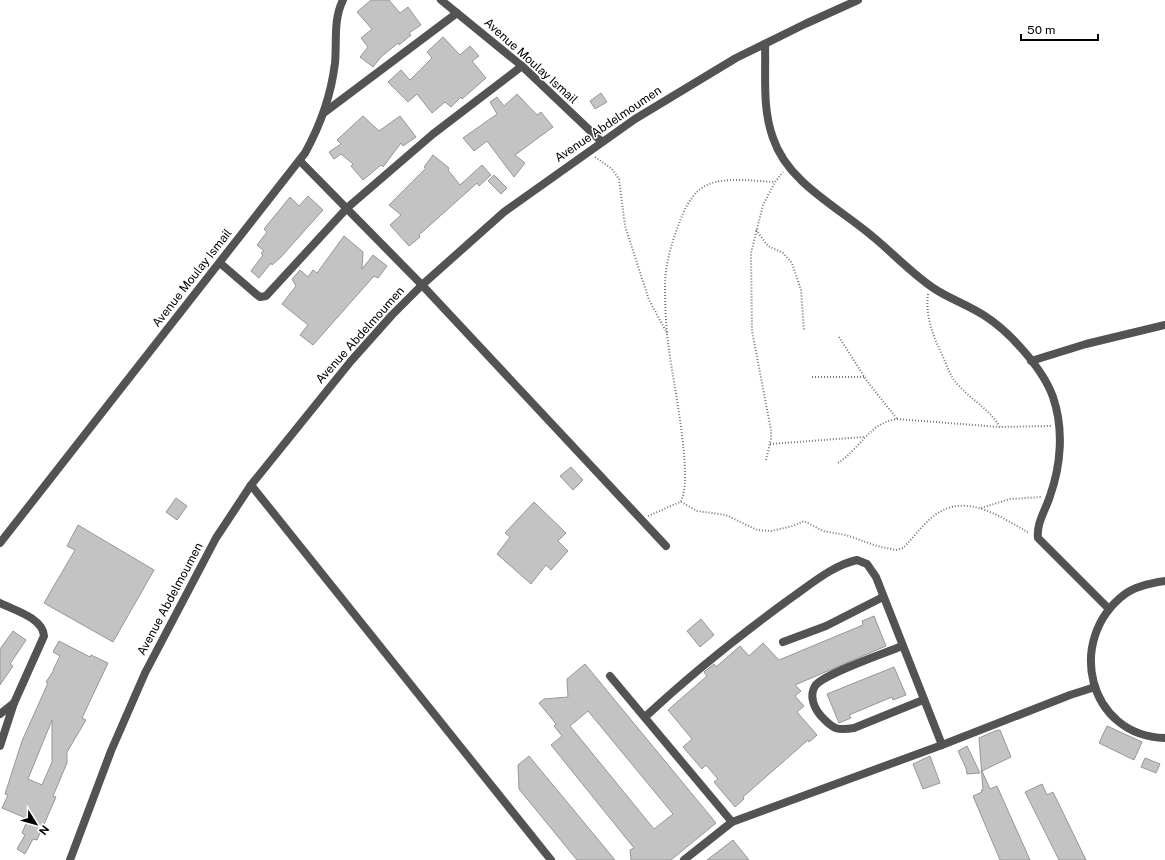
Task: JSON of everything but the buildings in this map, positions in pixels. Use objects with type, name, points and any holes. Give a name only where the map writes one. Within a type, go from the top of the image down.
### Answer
[{"type":"street","name":"Avenue Moulay Ismail","points":[[0,543],[300,160],[311,142],[325,112],[335,64],[336,22],[343,0]]},
{"type":"street","name":"Avenue Moulay Ismail","points":[[441,0],[522,66],[602,142]]},
{"type":"street","name":"Avenue Abdelmoumen","points":[[70,860],[111,751],[145,672],[212,545],[251,485],[351,361],[392,315],[422,285],[504,212],[602,142],[683,89],[765,44],[858,0]]},
{"type":"street","points":[[325,112],[457,13]]},
{"type":"street","points":[[765,44],[765,91],[768,117],[772,137],[788,166],[810,187],[865,230],[930,285],[986,316],[1011,338],[1031,361],[1048,385],[1053,397],[1059,426],[1059,458],[1050,497],[1039,528],[1038,538],[1109,609]]},
{"type":"street","points":[[220,263],[256,294],[263,297],[348,208],[433,134],[522,66]]},
{"type":"street","points":[[300,160],[422,285],[666,546]]},
{"type":"street","points":[[1031,361],[1086,344],[1165,325]]},
{"type":"street","points":[[251,485],[551,860]]},
{"type":"street","points":[[645,717],[706,664],[762,620],[833,570],[851,561],[865,562],[876,577],[923,700],[942,745]]},
{"type":"street","points":[[1165,581],[1146,584],[1126,594],[1109,609],[1097,626],[1091,646],[1090,667],[1095,687],[1102,702],[1109,711],[1126,726],[1141,734],[1165,738]]},
{"type":"street","points":[[783,642],[826,626],[883,597]]},
{"type":"street","points":[[0,603],[36,621],[44,631],[42,642],[14,703],[0,746]]},
{"type":"street","points":[[902,646],[818,682],[813,691],[812,700],[818,713],[828,724],[835,729],[843,730],[854,728],[923,700]]},
{"type":"street","points":[[610,676],[732,822]]},
{"type":"street","points":[[684,860],[732,822],[942,745],[1070,694],[1095,687]]},
{"type":"street","points":[[0,714],[14,703]]},
{"type":"path","points":[[588,152],[612,169],[619,179],[625,226],[649,300],[667,334]]},
{"type":"path","points":[[766,460],[770,444],[770,424],[752,331],[751,253],[763,205],[775,182],[788,166]]},
{"type":"path","points":[[640,519],[680,502],[684,498],[684,454],[667,334],[666,273],[677,229],[689,202],[696,193],[710,184],[730,181],[775,182]]},
{"type":"path","points":[[756,230],[768,246],[783,253],[792,263],[801,290],[804,331]]},
{"type":"path","points":[[930,285],[927,302],[929,322],[938,348],[952,377],[966,392],[993,416],[1000,427]]},
{"type":"path","points":[[839,337],[864,376],[897,419]]},
{"type":"path","points":[[812,377],[864,376]]},
{"type":"path","points":[[838,463],[850,454],[864,437],[883,422],[897,419],[1000,427],[1059,426]]},
{"type":"path","points":[[770,444],[864,437]]},
{"type":"path","points":[[980,508],[1010,499],[1050,497]]},
{"type":"path","points":[[680,502],[697,511],[726,514],[757,530],[771,531],[793,526],[804,520],[823,531],[846,535],[878,546],[896,550],[903,548],[928,521],[943,510],[957,505],[980,508],[994,513],[1038,538]]}]
